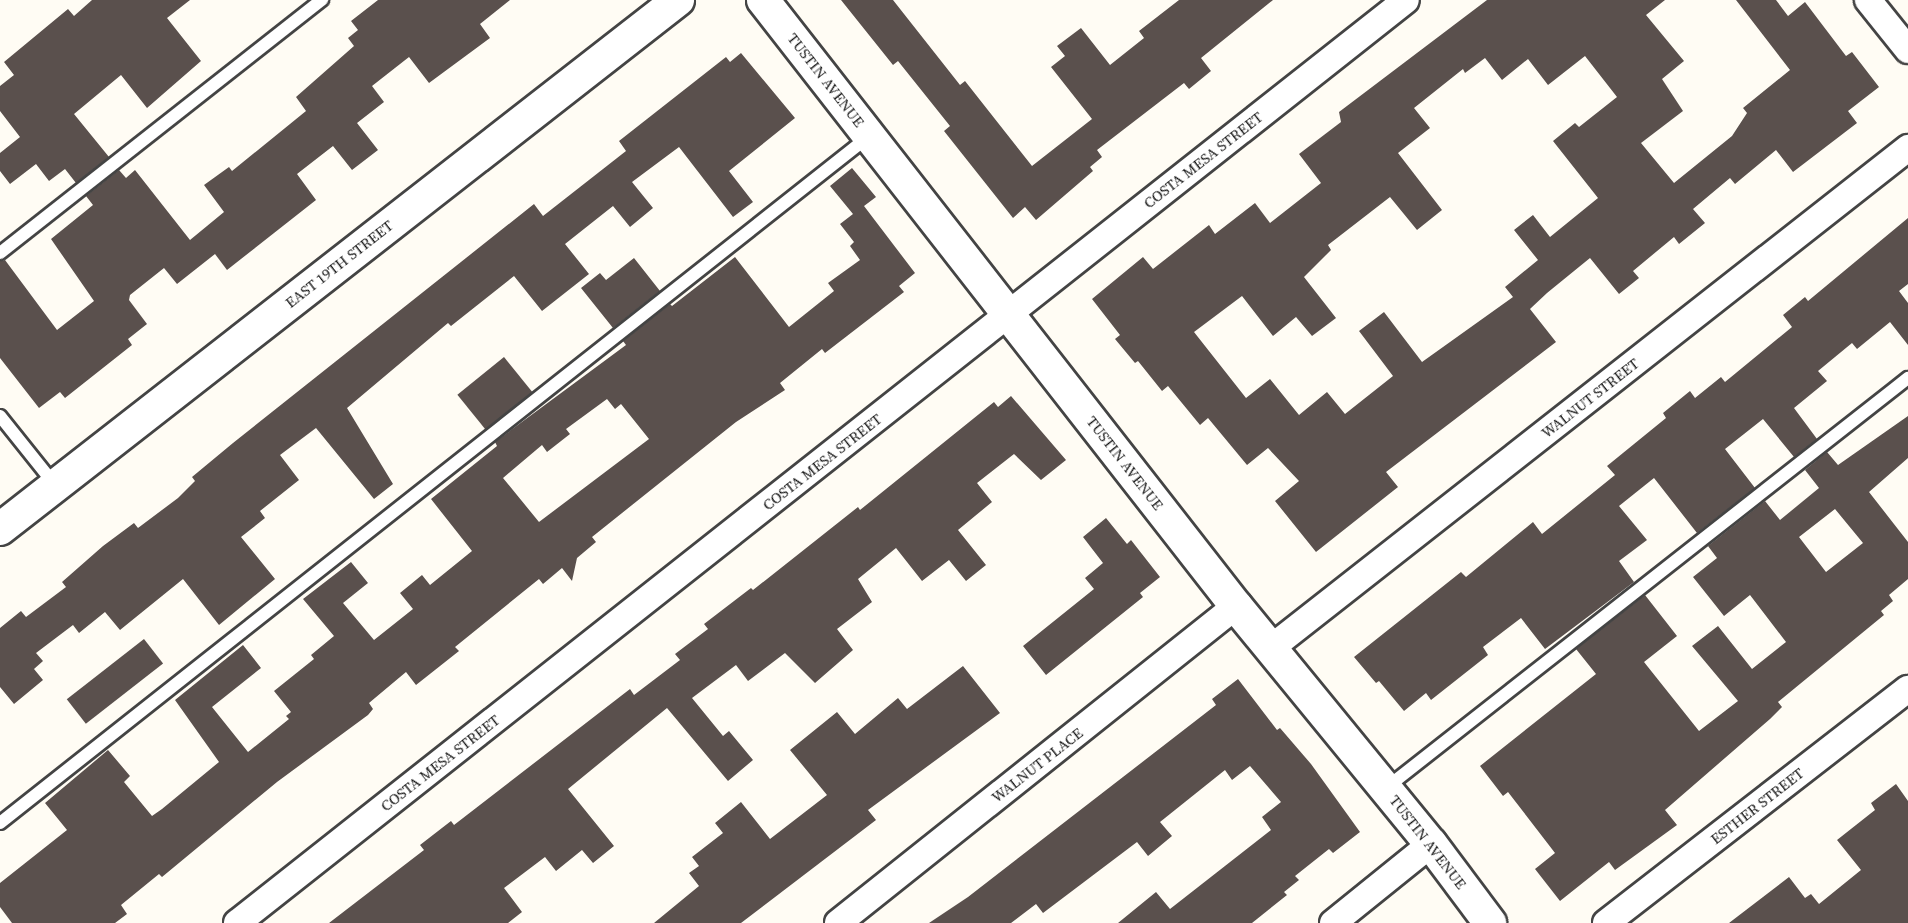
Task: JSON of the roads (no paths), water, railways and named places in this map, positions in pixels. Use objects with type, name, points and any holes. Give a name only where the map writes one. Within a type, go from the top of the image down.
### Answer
[{"type":"street","name":"EAST 19TH STREET","points":[[0,529],[678,0]]},
{"type":"street","name":"TUSTIN AVENUE","points":[[763,0],[1236,606],[1431,844],[1490,923]]},
{"type":"street","name":"COSTA MESA STREET","points":[[237,923],[1406,0]]},
{"type":"street","points":[[1868,0],[1908,50]]},
{"type":"street","name":"WALNUT STREET","points":[[1271,648],[1908,148]]},
{"type":"street","name":"WALNUT PLACE","points":[[838,923],[1236,606]]},
{"type":"street","name":"ESTHER STREET","points":[[1606,923],[1908,688]]},
{"type":"street","points":[[1333,923],[1431,844]]},
{"type":"lane","points":[[0,253],[322,0]]},
{"type":"lane","points":[[0,823],[870,136]]},
{"type":"lane","points":[[1386,788],[1908,378]]},
{"type":"lane","points":[[0,416],[55,485]]}]
